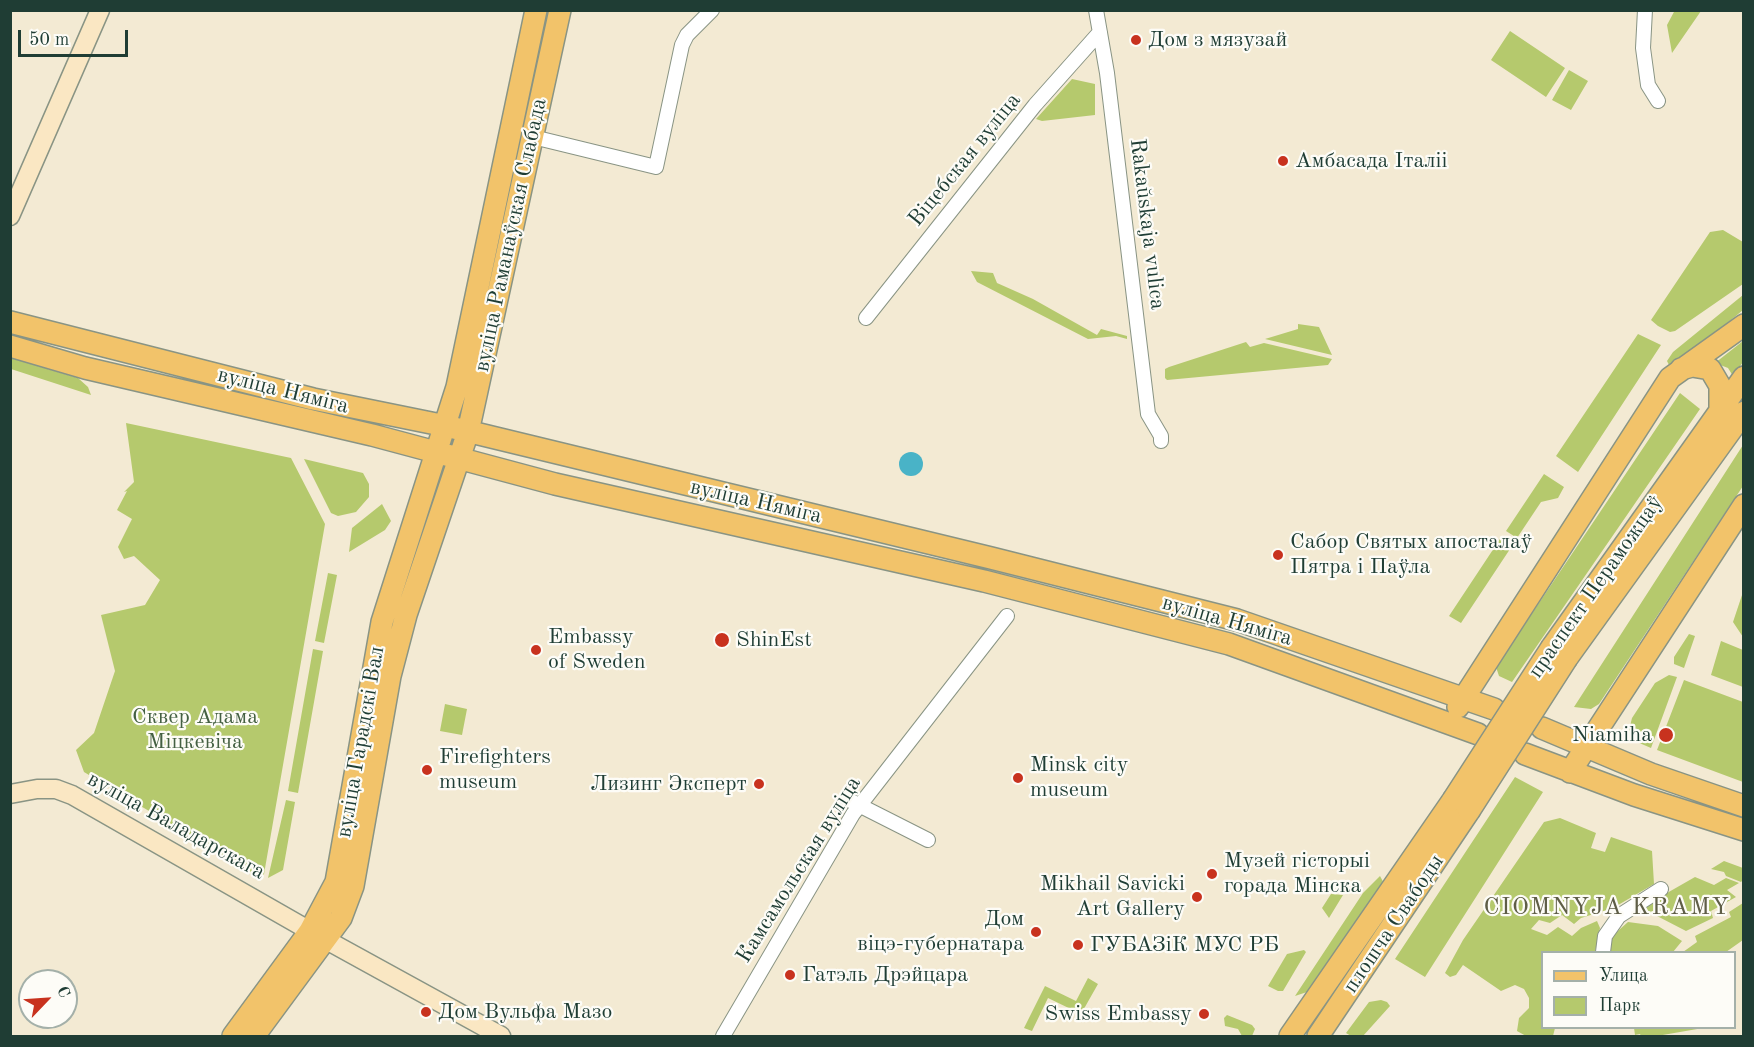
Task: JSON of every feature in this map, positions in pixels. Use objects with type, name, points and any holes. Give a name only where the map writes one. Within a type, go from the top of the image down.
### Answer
[{"type":"main road","points":[[10,216],[100,10]]},
{"type":"main road","name":"вуліца Раманаўская Слабада","points":[[446,426],[536,10]]},
{"type":"main road","name":"вуліца Раманаўская Слабада","points":[[460,459],[468,432],[560,10]]},
{"type":"main road","name":"вуліца Няміга","points":[[10,322],[313,399],[446,426],[1237,620],[1494,709]]},
{"type":"main road","points":[[1448,722],[1670,378],[1743,325]]},
{"type":"main road","name":"вуліца Няміга","points":[[10,346],[85,368],[438,452],[555,484],[984,581],[1229,644],[1478,734]]},
{"type":"main road","points":[[1681,369],[1692,366],[1710,369],[1736,415]]},
{"type":"main road","name":"праспект Пераможцаў","points":[[1461,806],[1560,653],[1736,415],[1743,377]]},
{"type":"main road","name":"вуліца Гарадскі Вал","points":[[254,1036],[318,935],[336,882],[382,622],[411,524],[446,426]]},
{"type":"main road","name":"вуліца Гарадскі Вал","points":[[233,1036],[318,935],[340,918],[353,886],[390,676],[406,615],[460,459]]},
{"type":"main road","points":[[1570,772],[1743,505]]},
{"type":"main road","points":[[1542,728],[1651,774],[1743,806]]},
{"type":"main road","points":[[1525,754],[1570,772],[1743,830]]},
{"type":"main road","name":"вуліца Валадарскага","points":[[10,794],[37,789],[56,789],[72,795],[501,1036]]},
{"type":"main road","name":"плошча Свабоды","points":[[1290,1036],[1461,806]]},
{"type":"main road","name":"плошча Свабоды","points":[[1318,1036],[1461,806]]},
{"type":"street","points":[[533,137],[656,167],[682,45],[687,35],[712,10]]},
{"type":"street","name":"Rakaŭskaja vulica","points":[[1096,10],[1138,320],[1148,414],[1161,436],[1161,441]]},
{"type":"street","points":[[1645,10],[1643,48],[1648,84],[1658,101]]},
{"type":"street","name":"Віцебская вуліца","points":[[866,318],[1035,105],[1100,32]]},
{"type":"street","name":"Камсамольская вуліца","points":[[723,1036],[853,802],[1007,616]]},
{"type":"street","points":[[853,802],[928,840]]},
{"type":"street","points":[[1603,951],[1605,936],[1619,916],[1661,889]]},
{"type":"green space","points":[[1675,10],[1701,11],[1672,53],[1667,25]]},
{"type":"green space","points":[[1510,31],[1565,68],[1546,97],[1491,60]]},
{"type":"green space","points":[[1569,70],[1588,81],[1571,110],[1552,100]]},
{"type":"green space","points":[[1072,79],[1095,84],[1095,115],[1042,121],[1036,119]]},
{"type":"green space","points":[[1723,230],[1743,242],[1743,284],[1675,331],[1670,332],[1658,326],[1651,320],[1710,232]]},
{"type":"green space","points":[[971,271],[993,273],[997,283],[1033,299],[1097,335],[1101,329],[1127,336],[1127,339],[1116,336],[1088,339],[977,282]]},
{"type":"green space","points":[[1743,295],[1743,310],[1679,363],[1669,365],[1667,361],[1673,352]]},
{"type":"green space","points":[[1298,324],[1319,327],[1332,355],[1265,339],[1298,329]]},
{"type":"green space","points":[[1638,334],[1661,345],[1578,472],[1556,456]]},
{"type":"green space","points":[[1743,341],[1743,362],[1733,376],[1728,368],[1715,363]]},
{"type":"green space","points":[[1246,342],[1250,347],[1264,343],[1332,359],[1328,365],[1167,380],[1165,378],[1165,369],[1169,367]]},
{"type":"green space","points":[[11,358],[78,378],[88,387],[91,395],[11,369]]},
{"type":"green space","points":[[1680,393],[1700,409],[1512,682],[1499,676],[1496,667]]},
{"type":"green space","name":"Сквер Адама Міцкевіча","points":[[126,423],[291,458],[325,524],[264,874],[259,877],[84,772],[76,750],[94,733],[115,671],[101,615],[145,605],[160,580],[134,556],[124,559],[118,547],[132,519],[117,510],[127,491],[124,492],[134,482]]},
{"type":"green space","points":[[1743,445],[1743,486],[1599,704],[1591,709],[1574,707]]},
{"type":"green space","points":[[304,459],[363,473],[369,484],[369,497],[356,512],[338,516],[331,513]]},
{"type":"green space","points":[[1544,474],[1564,487],[1558,498],[1541,502],[1517,538],[1506,531]]},
{"type":"green space","points":[[382,504],[391,521],[385,530],[349,552],[352,528]]},
{"type":"green space","points":[[1500,539],[1512,546],[1461,623],[1449,616]]},
{"type":"green space","points":[[328,573],[337,575],[324,643],[315,641]]},
{"type":"green space","points":[[1743,592],[1744,637],[1733,622]]},
{"type":"green space","points":[[1689,634],[1695,636],[1684,668],[1674,664],[1674,657]]},
{"type":"green space","points":[[1721,641],[1743,650],[1743,687],[1711,675]]},
{"type":"green space","points":[[313,649],[323,651],[298,793],[288,791]]},
{"type":"green space","points":[[1669,675],[1677,677],[1651,748],[1637,742],[1629,730],[1632,718],[1655,683]]},
{"type":"green space","points":[[1684,680],[1743,702],[1743,782],[1657,750]]},
{"type":"green space","points":[[445,704],[467,709],[462,735],[440,731]]},
{"type":"green space","points":[[1515,777],[1543,792],[1425,977],[1395,959]]},
{"type":"green space","points":[[286,800],[295,802],[283,870],[268,878]]},
{"type":"green space","points":[[1560,818],[1596,833],[1591,848],[1605,852],[1611,837],[1652,851],[1654,884],[1613,908],[1581,918],[1574,924],[1562,915],[1550,923],[1539,920],[1531,929],[1547,935],[1558,927],[1572,936],[1581,928],[1597,921],[1600,928],[1595,951],[1541,951],[1541,1029],[1555,1029],[1553,1036],[1526,1036],[1517,1031],[1519,1018],[1529,1008],[1529,998],[1524,989],[1515,985],[1501,991],[1463,965],[1456,975],[1450,977],[1445,973],[1463,940],[1544,822]]},
{"type":"green space","points":[[1724,861],[1743,868],[1741,882],[1726,876],[1724,872],[1711,869]]},
{"type":"green space","points":[[1380,876],[1387,889],[1310,991],[1295,996],[1363,893]]},
{"type":"green space","points":[[1695,877],[1714,885],[1726,878],[1739,883],[1727,890],[1736,897],[1711,911],[1713,918],[1686,931],[1657,916],[1632,913]]},
{"type":"green space","points":[[1331,894],[1343,895],[1329,918],[1322,908]]},
{"type":"green space","points":[[1743,903],[1743,940],[1727,951],[1684,951],[1697,942],[1695,936],[1731,917],[1729,912]]},
{"type":"green space","points":[[1628,922],[1658,926],[1682,941],[1674,951],[1610,951],[1611,937]]},
{"type":"green space","points":[[1304,950],[1306,952],[1283,991],[1268,986],[1287,954]]},
{"type":"green space","points":[[1088,978],[1098,984],[1081,1014],[1048,998],[1032,1031],[1024,1028],[1045,986],[1076,1001]]},
{"type":"green space","points":[[1381,1000],[1390,1006],[1363,1036],[1351,1036],[1346,1033],[1369,1002]]},
{"type":"green space","points":[[1227,1015],[1252,1025],[1255,1029],[1252,1036],[1242,1036],[1238,1029],[1225,1026],[1224,1018]]},
{"type":"green space","points":[[1634,1029],[1697,1029],[1657,1036],[1635,1035]]},
{"type":"water","points":[[911,452],[919,456],[923,464],[919,472],[911,476],[903,472],[899,464],[903,456]]},
{"type":"place","name":"Дом з мязузай","points":[[1136,40]]},
{"type":"place","name":"Амбасада Італіі","points":[[1283,161]]},
{"type":"place","name":"Сабор Святых апосталаў Пятра і Паўла","points":[[1278,555]]},
{"type":"place","name":"ShinEst","points":[[722,640]]},
{"type":"place","name":"Embassy of Sweden","points":[[536,650]]},
{"type":"place","name":"Niamiha","points":[[1666,735]]},
{"type":"place","name":"Firefighters museum","points":[[427,770]]},
{"type":"place","name":"Minsk city museum","points":[[1018,778]]},
{"type":"place","name":"Лизинг Эксперт","points":[[759,784]]},
{"type":"place","name":"Музей гісторыі горада Мінска","points":[[1212,874]]},
{"type":"place","name":"Mikhail Savicki Art Gallery","points":[[1197,897]]},
{"type":"place","name":"Дом віцэ-губернатара","points":[[1036,932]]},
{"type":"place","name":"ГУБАЗіК МУС РБ","points":[[1078,945]]},
{"type":"place","name":"Гатэль Дрэйцара","points":[[790,975]]},
{"type":"place","name":"Дом Вульфа Мазо","points":[[426,1012]]},
{"type":"place","name":"Swiss Embassy","points":[[1204,1014]]},
{"type":"district","name":"CIOMNYJA KRAMY","points":[[1607,908]]}]
